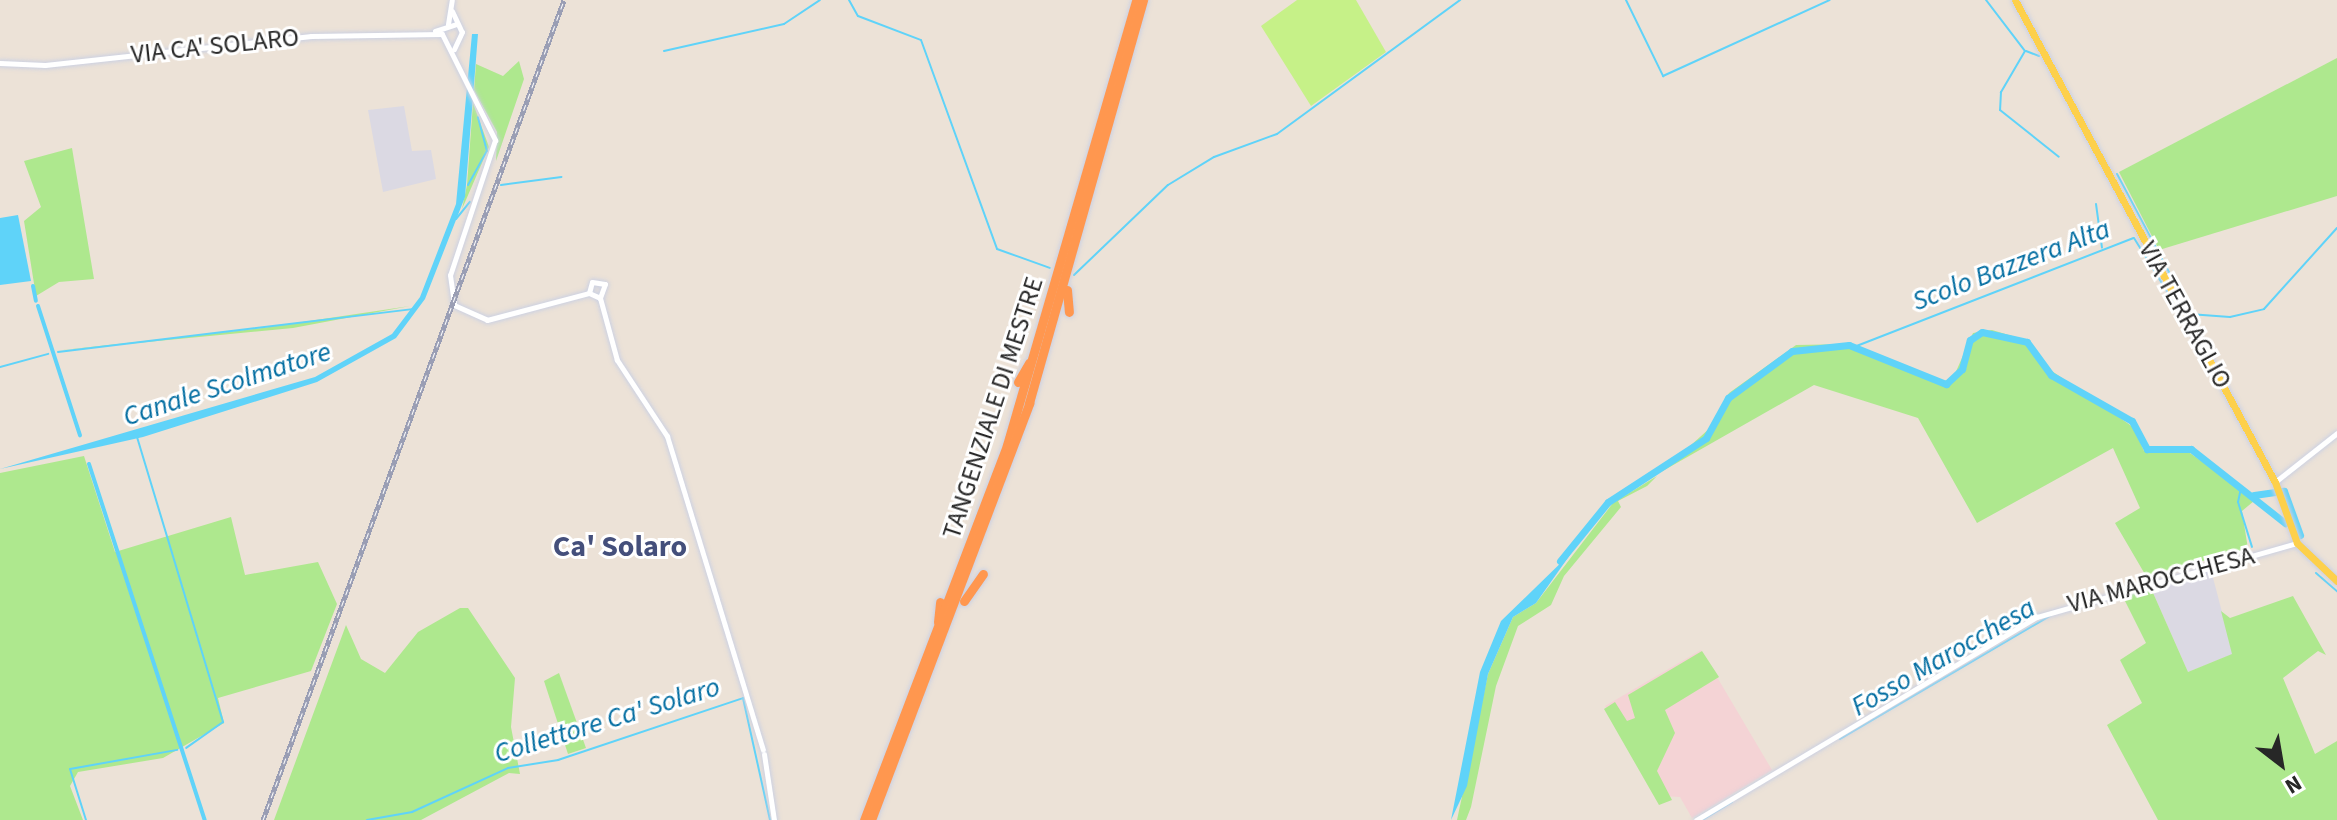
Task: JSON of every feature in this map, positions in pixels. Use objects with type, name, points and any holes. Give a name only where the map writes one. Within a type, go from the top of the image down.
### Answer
[{"type":"highway","name":"TANGENZIALE DI MESTRE","points":[[864,820],[931,652],[1044,327],[1136,0]]},
{"type":"highway","name":"TANGENZIALE DI MESTRE","points":[[871,820],[948,628],[1068,271],[1143,0]]},
{"type":"highway","points":[[1068,271],[1069,312]]},
{"type":"highway","points":[[1018,382],[1044,327]]},
{"type":"highway","points":[[948,628],[983,574]]},
{"type":"highway","points":[[931,652],[940,602]]},
{"type":"main road","name":"VIA TERRAGLIO","points":[[2015,0],[2278,489],[2297,543],[2337,581]]},
{"type":"street","points":[[452,0],[447,38],[465,82],[492,125],[495,151],[450,275],[452,301],[464,315],[487,320],[589,293],[600,281],[606,289],[600,298],[617,360],[675,456],[763,752],[774,820]]},
{"type":"street","points":[[452,11],[458,39],[453,54]]},
{"type":"street","name":"VIA CA' SOLARO","points":[[0,63],[430,32],[457,24]]},
{"type":"street","name":"VIA CA' SOLARO","points":[[430,32],[458,39]]},
{"type":"street","points":[[589,293],[600,298]]},
{"type":"street","points":[[2278,489],[2337,433]]},
{"type":"street","name":"VIA MAROCCHESA","points":[[1696,820],[2037,617],[2297,543]]},
{"type":"shaded area","points":[[404,106],[412,151],[431,150],[436,179],[383,192],[368,110]]},
{"type":"shaded area","points":[[2211,570],[2233,654],[2188,672],[2150,586]]},
{"type":"shaded area","points":[[1701,650],[1772,770],[1692,818],[1680,797],[1661,796],[1605,706]]},
{"type":"green space","points":[[1297,0],[1356,0],[1386,52],[1311,106],[1261,26]]},
{"type":"green space","points":[[2337,58],[2337,196],[2159,250],[2119,172]]},
{"type":"green space","points":[[519,61],[524,79],[496,161],[497,132],[474,90],[476,64],[503,76]]},
{"type":"green space","points":[[473,103],[489,147],[462,209],[467,185]]},
{"type":"green space","points":[[72,148],[94,279],[59,282],[36,296],[24,221],[41,207],[24,161]]},
{"type":"green space","points":[[410,306],[293,328],[54,351],[262,328]]},
{"type":"green space","points":[[1992,330],[2029,341],[2049,369],[2133,427],[2144,451],[2187,451],[2253,497],[2283,525],[2254,501],[2242,511],[2248,549],[2146,576],[2115,523],[2140,508],[2113,448],[1977,523],[1918,418],[1814,385],[1661,472],[1710,428],[1729,393],[1796,345],[1851,344],[1943,382],[1954,376],[1973,333]]},
{"type":"green space","points":[[84,456],[115,552],[231,517],[245,575],[318,562],[337,604],[311,671],[218,698],[224,723],[163,758],[78,772],[70,786],[83,820],[0,820],[0,473]]},
{"type":"green space","points":[[1657,476],[1647,486],[1618,501],[1621,507],[1564,576],[1551,605],[1518,626],[1496,686],[1471,807],[1466,820],[1457,820],[1488,674],[1513,617],[1536,603],[1613,503]]},
{"type":"green space","points":[[2150,586],[2188,672],[2232,654],[2221,611],[2230,618],[2293,596],[2326,655],[2318,651],[2283,678],[2315,754],[2337,741],[2337,820],[2158,820],[2107,725],[2142,703],[2120,660],[2146,643],[2121,593]]},
{"type":"green space","points":[[460,608],[468,608],[515,678],[511,727],[520,774],[509,773],[421,820],[274,820],[346,625],[361,659],[385,673],[418,632]]},
{"type":"green space","points":[[1702,651],[1719,677],[1665,710],[1675,733],[1657,771],[1672,800],[1659,805],[1604,709],[1615,702],[1627,721],[1635,718],[1628,695]]},
{"type":"green space","points":[[559,673],[586,748],[568,754],[544,681]]},
{"type":"water","points":[[472,34],[478,34],[465,197],[425,299],[396,338],[317,382],[143,437],[0,469],[315,377],[392,334],[420,297],[456,204]]},
{"type":"water","points":[[18,215],[31,281],[0,285],[0,218]]},
{"type":"water","points":[[1572,552],[1536,603],[1513,617],[1488,674],[1467,786],[1451,820],[1480,672],[1501,621]]},
{"type":"waterway","points":[[664,51],[784,24],[820,0]]},
{"type":"waterway","points":[[849,0],[858,16],[921,40],[997,249],[1050,268]]},
{"type":"waterway","points":[[1074,275],[1168,185],[1214,157],[1277,134],[1460,0]]},
{"type":"waterway","points":[[1626,0],[1663,76],[1830,0]]},
{"type":"waterway","points":[[1986,0],[2025,51],[2001,92],[2000,110],[2059,157]]},
{"type":"waterway","points":[[2026,51],[2039,56]]},
{"type":"waterway","points":[[468,185],[487,151],[478,117]]},
{"type":"waterway","points":[[2117,174],[2190,312]]},
{"type":"waterway","points":[[501,185],[561,177]]},
{"type":"waterway","points":[[456,219],[470,202]]},
{"type":"waterway","points":[[2096,204],[2102,248]]},
{"type":"waterway","name":"Scolo Bazzera Alta","points":[[2189,314],[2230,317],[2264,309],[2337,228]]},
{"type":"waterway","name":"Scolo Bazzera Alta","points":[[1854,347],[2134,238],[2183,317]]},
{"type":"waterway","points":[[33,286],[36,301]]},
{"type":"waterway","points":[[38,306],[80,435]]},
{"type":"waterway","points":[[58,352],[414,309]]},
{"type":"waterway","points":[[1560,561],[1608,502],[1706,438],[1728,398],[1792,351],[1849,345],[1946,384],[1962,369],[1970,340],[1982,332],[2027,342],[2051,375],[2132,421],[2147,449],[2191,449],[2285,523]]},
{"type":"waterway","points":[[0,367],[48,354]]},
{"type":"waterway","name":"Canale Scolmatore","points":[[137,437],[223,722],[186,748]]},
{"type":"waterway","points":[[89,464],[205,820]]},
{"type":"waterway","points":[[2241,488],[2238,502],[2252,547]]},
{"type":"waterway","points":[[2254,495],[2284,491],[2300,535]]},
{"type":"waterway","points":[[2316,573],[2337,591]]},
{"type":"waterway","name":"Fosso Marocchesa","points":[[1840,739],[2050,616]]},
{"type":"waterway","name":"Collettore Ca' Solaro","points":[[367,820],[412,812],[508,768],[558,760],[743,698],[770,820]]},
{"type":"waterway","points":[[86,820],[70,769],[177,750]]},
{"type":"waterway","name":"Fosso Marocchesa","points":[[1702,820],[1732,802]]},
{"type":"railway","points":[[263,820],[564,0]]},
{"type":"district","name":"Ca' Solaro","points":[[620,547]]}]
